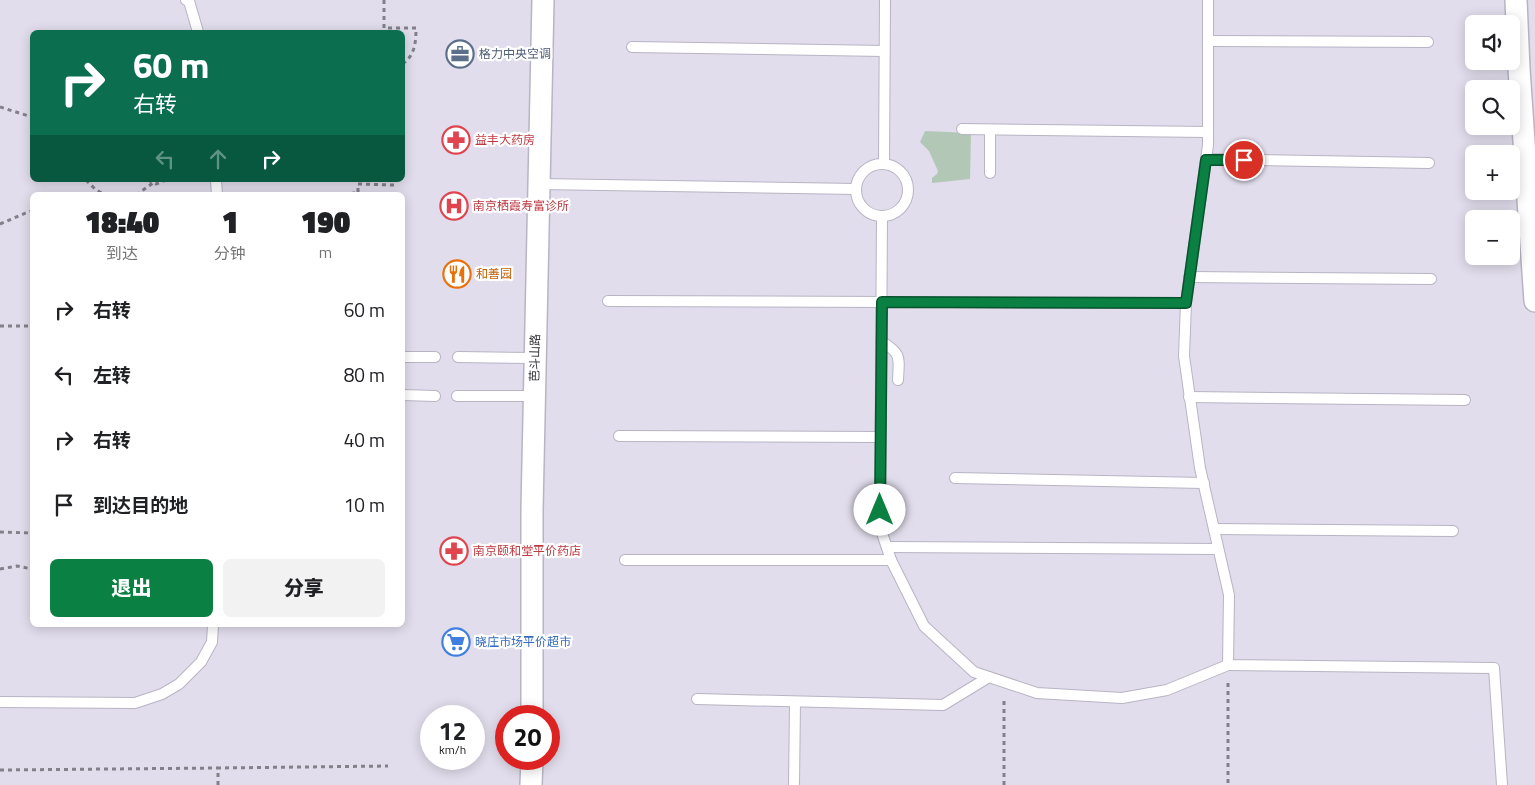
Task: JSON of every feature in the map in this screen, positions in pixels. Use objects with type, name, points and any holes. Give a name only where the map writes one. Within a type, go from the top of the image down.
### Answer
[{"type":"street","name":"芭斗山路","points":[[532,705],[532,510],[543,0]]},
{"type":"street","points":[[1516,0],[1518,69],[1535,301]]},
{"type":"street","points":[[532,770],[532,785]]},
{"type":"lane","points":[[186,0],[189,2],[197,30]]},
{"type":"lane","points":[[884,164],[885,0]]},
{"type":"lane","points":[[1208,0],[1208,132],[1206,160],[1186,303],[1184,356],[1204,483],[1229,596],[1228,665]]},
{"type":"lane","points":[[1208,41],[1428,42]]},
{"type":"lane","points":[[632,47],[884,51]]},
{"type":"lane","points":[[962,129],[1208,132]]},
{"type":"lane","points":[[990,130],[990,173]]},
{"type":"lane","points":[[1206,160],[1429,162]]},
{"type":"lane","points":[[884,164],[895,167],[902,173],[908,190],[906,200],[900,208],[892,214],[882,216],[866,211],[857,197],[856,189],[862,173],[869,167],[884,164]]},
{"type":"lane","points":[[539,184],[856,189]]},
{"type":"lane","points":[[882,216],[880,527],[891,560],[924,626],[974,672],[1037,692],[1122,698],[1167,690],[1228,665],[1494,668],[1502,785]]},
{"type":"lane","points":[[1189,277],[1431,279]]},
{"type":"lane","points":[[608,301],[1186,303]]},
{"type":"lane","points":[[881,341],[895,349],[899,358],[898,380]]},
{"type":"lane","points":[[405,356],[435,357]]},
{"type":"lane","points":[[458,357],[535,358]]},
{"type":"lane","points":[[405,395],[435,396]]},
{"type":"lane","points":[[457,396],[534,396]]},
{"type":"lane","points":[[1189,397],[1465,400]]},
{"type":"lane","points":[[619,436],[880,437]]},
{"type":"lane","points":[[955,478],[1204,483]]},
{"type":"lane","points":[[1214,529],[1453,531]]},
{"type":"lane","points":[[887,547],[1218,549]]},
{"type":"lane","points":[[625,560],[891,560]]},
{"type":"lane","points":[[0,702],[135,703],[162,694],[179,684],[201,662],[212,642],[213,627]]},
{"type":"lane","points":[[697,699],[943,705],[989,677]]},
{"type":"lane","points":[[794,785],[795,702]]},
{"type":"path","points":[[384,0],[384,28],[416,28],[416,44],[409,60],[405,62]]},
{"type":"path","points":[[0,107],[30,116]]},
{"type":"path","points":[[88,182],[100,192]]},
{"type":"path","points":[[140,192],[153,183],[161,182]]},
{"type":"path","points":[[358,192],[358,184],[394,185],[394,182]]},
{"type":"path","points":[[0,224],[30,212]]},
{"type":"path","points":[[0,326],[30,326]]},
{"type":"path","points":[[0,532],[30,532]]},
{"type":"path","points":[[0,569],[17,566],[30,569]]},
{"type":"path","points":[[1228,665],[1228,785]]},
{"type":"path","points":[[1004,682],[1004,785]]},
{"type":"path","points":[[0,770],[388,766]]},
{"type":"path","points":[[218,768],[218,785]]},
{"type":"green space","points":[[925,131],[971,133],[970,179],[932,183],[932,178],[938,171],[929,151],[920,142]]},
{"type":"place","name":"格力中央空调","points":[[460,54]]},
{"type":"place","name":"益丰大药房","points":[[456,140]]},
{"type":"place","name":"南京栖霞寿富诊所","points":[[454,206]]},
{"type":"place","name":"和善园","points":[[457,274]]},
{"type":"place","name":"南京颐和堂平价药店","points":[[454,551]]},
{"type":"place","name":"晓庄市场平价超市","points":[[456,642]]},
{"type":"route","points":[[880,510],[882,302],[1186,303],[1206,160],[1244,160]]}]
